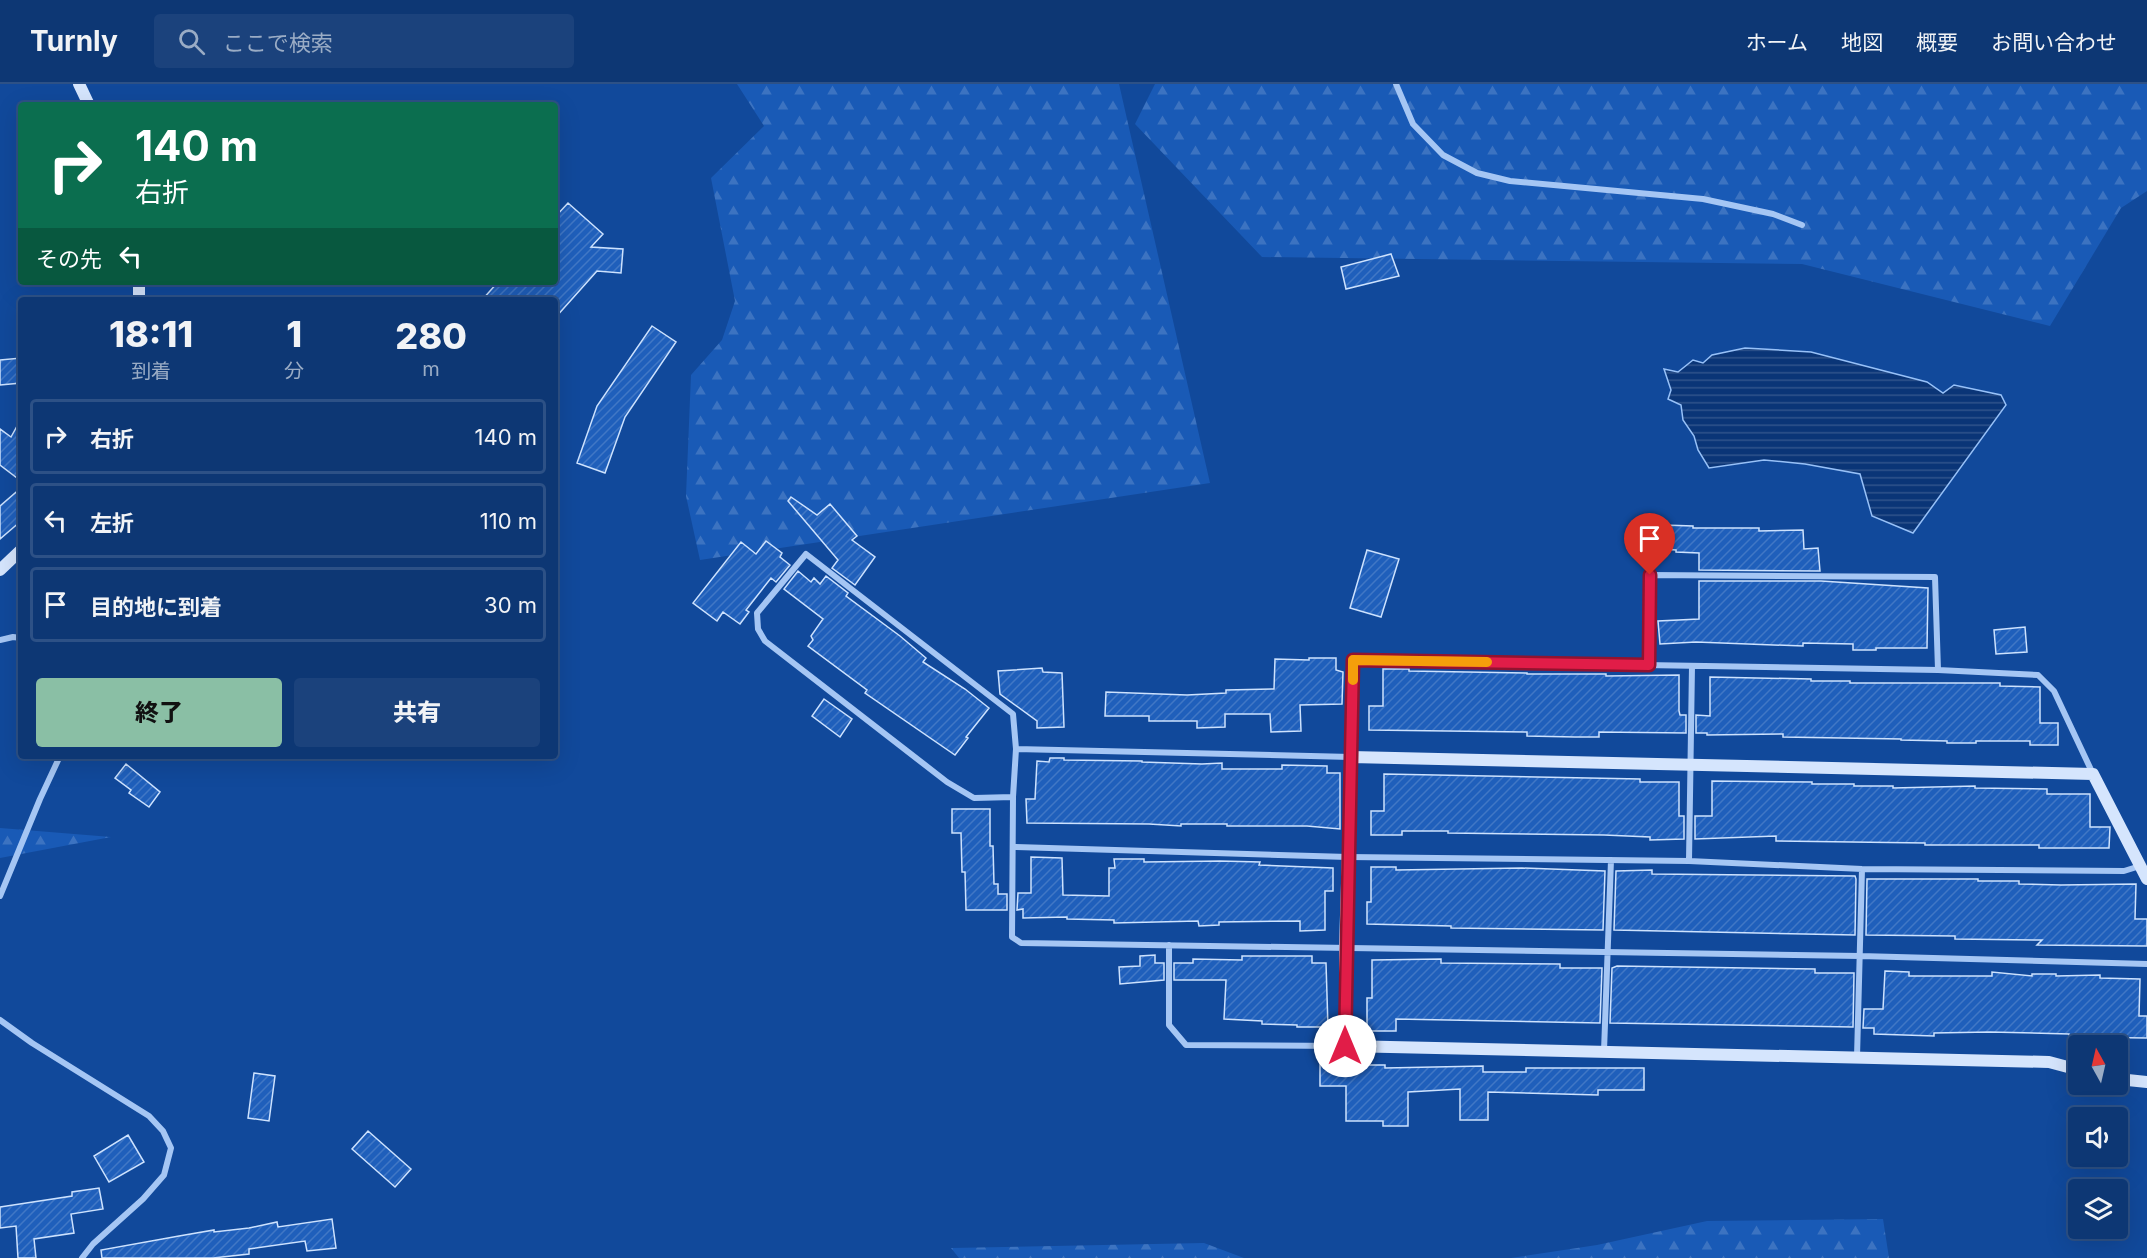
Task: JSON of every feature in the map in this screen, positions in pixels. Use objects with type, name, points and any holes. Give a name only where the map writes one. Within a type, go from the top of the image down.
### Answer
[{"type":"street","points":[[79,84],[87,102]]},
{"type":"street","points":[[1396,84],[1413,124],[1443,155],[1477,173],[1510,181],[1703,199],[1773,214],[1802,225]]},
{"type":"street","points":[[0,570],[18,553]]},
{"type":"street","points":[[1013,797],[974,798],[947,782],[765,641],[758,629],[757,614],[806,554],[1013,714],[1016,749],[1013,797],[1012,937],[1021,943],[1860,956],[2147,964]]},
{"type":"street","points":[[1649,665],[1650,575],[1935,577],[1938,670]]},
{"type":"street","points":[[0,640],[18,638]]},
{"type":"street","points":[[1345,1046],[1353,660],[1938,670],[2038,675],[2054,691],[2147,879]]},
{"type":"street","points":[[1689,861],[1692,666]]},
{"type":"street","points":[[1016,749],[2094,774]]},
{"type":"street","points":[[0,896],[59,759]]},
{"type":"street","points":[[1014,847],[1348,857],[1689,861],[1862,869],[2124,871],[2141,866]]},
{"type":"street","points":[[1604,1052],[1611,860]]},
{"type":"street","points":[[1857,1058],[1862,869]]},
{"type":"street","points":[[1169,945],[1169,1025],[1186,1045],[1345,1046],[2049,1062],[2068,1067]]},
{"type":"street","points":[[0,1020],[149,1116],[163,1131],[171,1148],[164,1174],[143,1199],[93,1244],[82,1258]]},
{"type":"street","points":[[2128,1081],[2147,1082]]},
{"type":"green space","points":[[737,84],[1119,84],[1210,483],[700,560],[686,496],[691,375],[722,340],[735,301],[711,178],[764,126]]},
{"type":"green space","points":[[1155,84],[2147,84],[2147,191],[2121,208],[2050,326],[1802,264],[1262,257],[1135,124]]},
{"type":"green space","points":[[0,828],[111,837],[0,858]]},
{"type":"green space","points":[[1883,1219],[1889,1258],[1511,1258],[1597,1245],[1707,1221]]},
{"type":"green space","points":[[1204,1243],[1244,1258],[959,1258],[951,1248]]},
{"type":"shaded area","points":[[1745,348],[1811,352],[1927,382],[1943,393],[1954,385],[2001,395],[2006,405],[1913,533],[1872,516],[1860,474],[1805,464],[1764,460],[1709,468],[1698,450],[1694,436],[1683,420],[1681,405],[1668,399],[1671,390],[1664,369],[1678,372],[1693,360],[1703,363],[1712,355]]},
{"type":"building","points":[[568,203],[603,234],[591,247],[623,249],[621,273],[597,271],[558,315],[558,297],[485,297],[495,285],[558,285],[558,214]]},
{"type":"building","points":[[1391,254],[1399,276],[1346,289],[1341,267]]},
{"type":"building","points":[[652,326],[676,342],[625,417],[605,473],[577,463],[597,406]]},
{"type":"building","points":[[18,358],[18,383],[0,385],[0,360]]},
{"type":"building","points":[[18,424],[18,479],[0,465],[0,429],[11,437]]},
{"type":"building","points":[[18,491],[18,524],[0,539],[0,506]]},
{"type":"building","points":[[791,497],[817,515],[830,504],[857,536],[852,540],[875,557],[855,585],[832,568],[838,560],[788,501]]},
{"type":"building","points":[[1663,525],[1693,526],[1693,528],[1759,528],[1759,531],[1803,530],[1804,549],[1818,548],[1820,571],[1699,570],[1699,553],[1662,549]]},
{"type":"building","points":[[766,541],[782,553],[780,557],[790,565],[776,582],[771,578],[746,610],[749,612],[740,624],[723,612],[717,621],[693,603],[741,542],[756,554]]},
{"type":"building","points":[[1367,550],[1399,559],[1381,617],[1350,608]]},
{"type":"building","points":[[798,571],[811,582],[814,578],[820,584],[826,576],[848,593],[846,596],[926,658],[923,662],[965,689],[989,708],[955,755],[865,693],[867,690],[808,646],[813,640],[811,636],[823,619],[784,589]]},
{"type":"building","points":[[1699,581],[1821,581],[1928,588],[1927,648],[1853,650],[1853,644],[1803,643],[1803,646],[1696,642],[1660,644],[1658,621],[1699,619]]},
{"type":"building","points":[[2025,627],[2027,652],[1996,654],[1994,630]]},
{"type":"building","points":[[1309,658],[1336,658],[1336,670],[1343,672],[1342,704],[1300,705],[1301,731],[1271,732],[1270,714],[1225,714],[1225,727],[1197,728],[1197,721],[1149,721],[1149,716],[1105,716],[1106,692],[1187,695],[1226,693],[1226,690],[1274,689],[1275,659],[1309,660]]},
{"type":"building","points":[[1042,668],[1043,672],[1062,673],[1064,727],[1037,728],[1037,721],[1000,694],[998,671]]},
{"type":"building","points":[[1383,669],[1606,674],[1606,676],[1679,675],[1679,711],[1680,715],[1686,715],[1686,733],[1599,732],[1599,737],[1575,737],[1527,736],[1527,732],[1369,730],[1369,706],[1383,706]]},
{"type":"building","points":[[1710,677],[1811,679],[1811,681],[1850,681],[1850,683],[2000,683],[2000,686],[2040,687],[2040,723],[2058,723],[2058,745],[2030,745],[2030,741],[1947,743],[1947,741],[1901,739],[1783,737],[1783,734],[1707,735],[1707,733],[1696,733],[1696,715],[1710,716]]},
{"type":"building","points":[[824,699],[852,719],[840,737],[812,716]]},
{"type":"building","points":[[1050,758],[1222,763],[1222,769],[1282,769],[1282,765],[1327,766],[1327,773],[1340,773],[1340,829],[1307,826],[1227,826],[1227,824],[1181,824],[1181,826],[1027,823],[1026,799],[1035,799],[1037,761],[1049,762]]},
{"type":"building","points":[[126,764],[160,792],[149,807],[129,793],[131,790],[115,778]]},
{"type":"building","points":[[1384,774],[1640,779],[1640,782],[1679,782],[1679,816],[1684,816],[1684,839],[1650,840],[1650,837],[1448,833],[1448,831],[1402,831],[1402,835],[1371,835],[1371,811],[1384,811]]},
{"type":"building","points":[[1712,781],[1812,782],[1812,784],[1893,786],[1893,788],[1975,786],[1975,788],[2047,789],[2047,794],[2090,794],[2090,827],[2110,827],[2109,848],[1776,841],[1776,836],[1695,839],[1695,816],[1712,816]]},
{"type":"building","points":[[952,809],[990,809],[990,846],[993,846],[994,884],[998,884],[998,894],[1007,894],[1007,910],[966,910],[961,833],[952,833]]},
{"type":"building","points":[[1031,857],[1062,858],[1063,895],[1109,896],[1109,868],[1115,868],[1114,859],[1144,859],[1144,862],[1260,862],[1259,865],[1333,868],[1333,891],[1325,891],[1325,930],[1300,931],[1300,921],[1219,922],[1219,925],[1199,926],[1198,921],[1114,923],[1114,920],[1067,919],[1067,917],[1023,918],[1023,909],[1017,910],[1018,893],[1031,893]]},
{"type":"building","points":[[1371,867],[1396,867],[1396,870],[1522,868],[1605,871],[1603,930],[1451,928],[1451,926],[1367,924],[1367,902],[1371,902]]},
{"type":"building","points":[[1652,870],[1652,874],[1855,876],[1855,935],[1614,930],[1616,871]]},
{"type":"building","points":[[1867,879],[1978,879],[1978,881],[2019,881],[2019,884],[2061,885],[2136,884],[2135,919],[2147,919],[2147,946],[2037,945],[2042,940],[1866,935]]},
{"type":"building","points":[[1155,955],[1155,963],[1164,963],[1164,980],[1120,984],[1119,967],[1140,966],[1140,956]]},
{"type":"building","points":[[1242,956],[1312,956],[1312,963],[1326,963],[1328,1027],[1297,1027],[1297,1025],[1262,1024],[1262,1021],[1224,1019],[1226,980],[1174,980],[1174,963],[1193,963],[1193,959],[1242,960]]},
{"type":"building","points":[[1441,959],[1441,963],[1560,964],[1560,968],[1602,968],[1600,1023],[1396,1019],[1396,1031],[1367,1031],[1367,998],[1372,998],[1372,960]]},
{"type":"building","points":[[1617,966],[1815,969],[1815,973],[1854,973],[1853,1027],[1610,1023],[1612,968]]},
{"type":"building","points":[[1885,971],[1909,972],[1909,976],[1992,976],[1992,972],[2032,976],[2032,974],[2100,975],[2100,978],[2140,979],[2139,1016],[2147,1016],[2147,1038],[2128,1038],[2128,1035],[1990,1032],[1934,1033],[1934,1036],[1874,1034],[1874,1028],[1863,1028],[1864,1009],[1883,1009]]},
{"type":"building","points":[[1351,1061],[1351,1065],[1385,1065],[1385,1068],[1483,1066],[1483,1072],[1526,1072],[1526,1068],[1644,1068],[1644,1090],[1598,1090],[1598,1095],[1488,1092],[1488,1120],[1460,1120],[1460,1089],[1408,1092],[1408,1126],[1383,1126],[1383,1121],[1346,1121],[1346,1086],[1320,1086],[1320,1062]]},
{"type":"building","points":[[254,1073],[275,1076],[269,1121],[248,1118]]},
{"type":"building","points":[[368,1131],[411,1169],[395,1187],[352,1149]]},
{"type":"building","points":[[128,1135],[144,1162],[109,1182],[94,1156]]},
{"type":"building","points":[[99,1188],[103,1209],[71,1214],[74,1233],[34,1239],[36,1258],[18,1258],[16,1226],[0,1228],[0,1207],[72,1196],[72,1192]]},
{"type":"building","points":[[332,1219],[336,1248],[307,1251],[305,1241],[249,1249],[249,1254],[213,1258],[102,1258],[101,1250],[214,1230],[214,1232],[249,1228],[277,1222],[278,1227]]},
{"type":"slow traffic","points":[[1353,680],[1353,660],[1487,662]]},
{"type":"route","points":[[1345,1046],[1353,660],[1649,665],[1650,575]]}]
